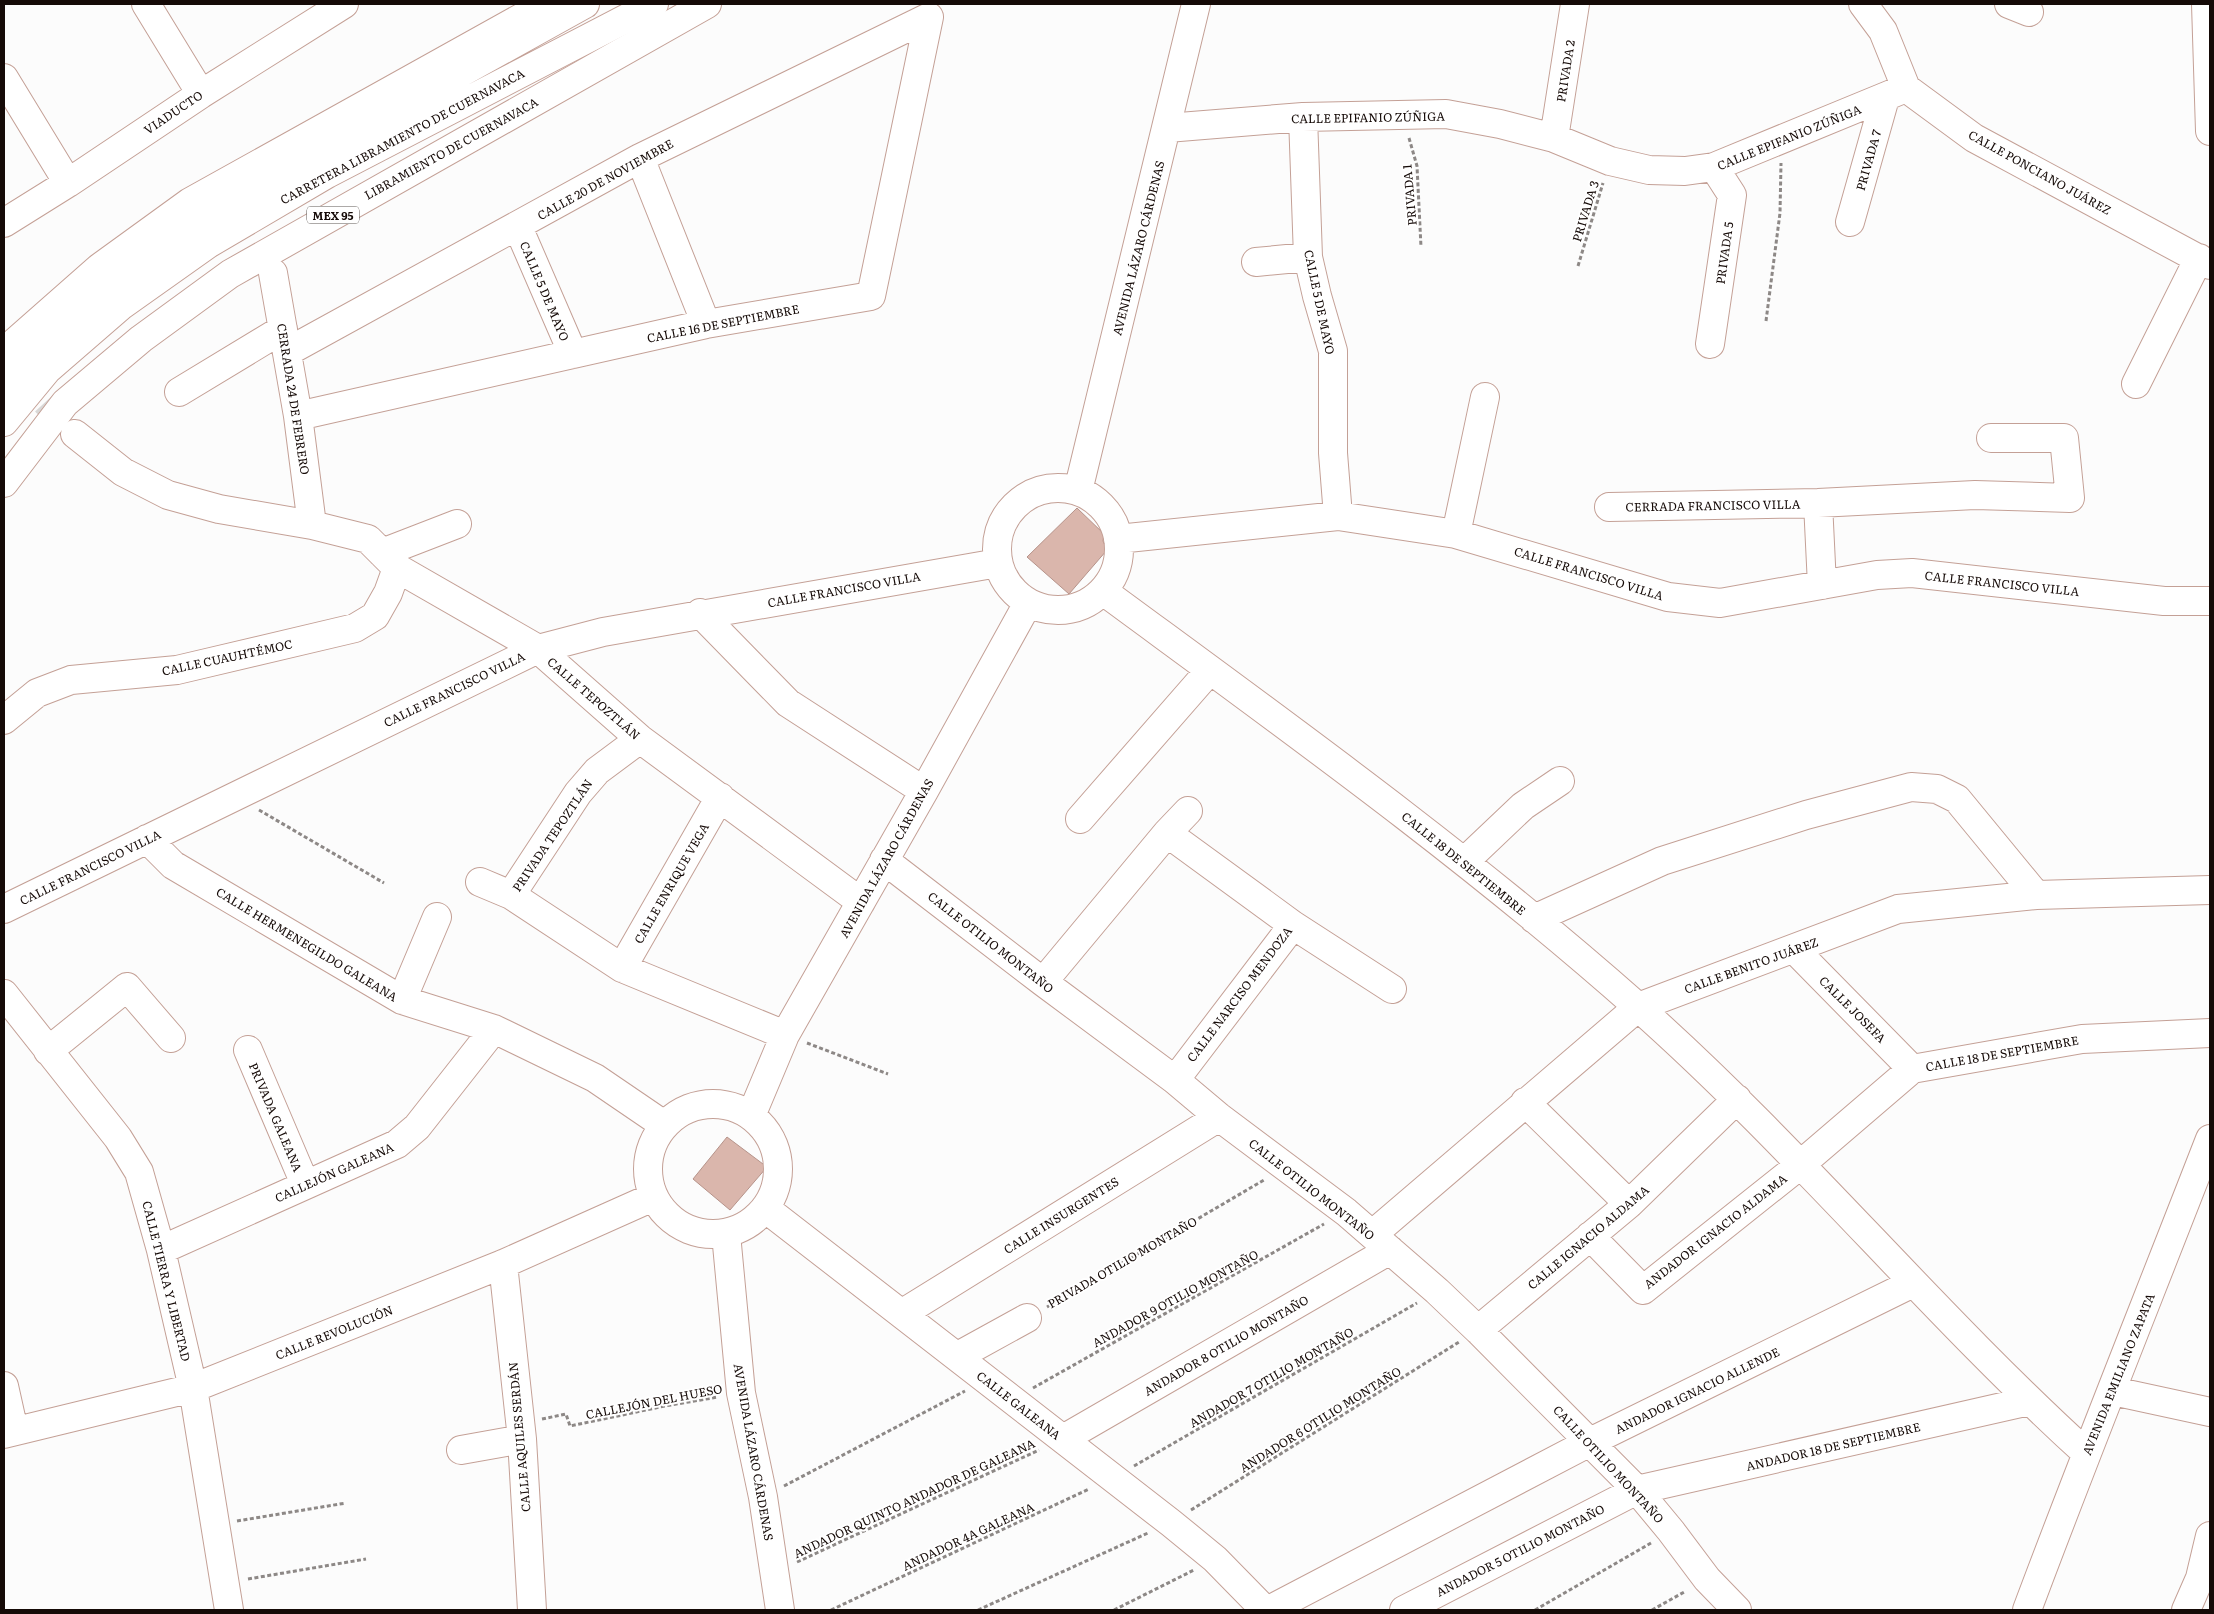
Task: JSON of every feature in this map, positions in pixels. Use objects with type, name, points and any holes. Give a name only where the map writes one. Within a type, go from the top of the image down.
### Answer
[{"type":"main road","points":[[148,4],[200,94]]},
{"type":"main road","name":"VIADUCTO","points":[[4,223],[68,183],[200,94],[344,4]]},
{"type":"main road","points":[[4,356],[15,342],[99,268],[190,202],[546,4]]},
{"type":"main road","name":"CARRETERA LIBRAMIENTO DE CUERNAVACA","points":[[4,386],[29,355],[108,284],[199,221],[325,148],[585,4]]},
{"type":"main road","name":"CARRETERA LIBRAMIENTO DE CUERNAVACA","points":[[4,422],[47,370],[122,305],[208,244],[327,174],[654,4]]},
{"type":"main road","name":"LIBRAMIENTO DE CUERNAVACA","points":[[4,483],[65,403],[141,339],[230,274],[707,4]]},
{"type":"main road","name":"AVENIDA LÁZARO CÁRDENAS","points":[[1078,491],[1196,4]]},
{"type":"main road","name":"PRIVADA 2","points":[[1554,138],[1575,4]]},
{"type":"main road","points":[[1863,4],[1883,31],[1895,93]]},
{"type":"main road","points":[[2206,4],[2210,130]]},
{"type":"main road","name":"CALLE 20 DE NOVIEMBRE","points":[[179,392],[518,227],[640,158],[928,17]]},
{"type":"main road","name":"CALLE 16 DE SEPTIEMBRE","points":[[298,416],[706,324],[871,296],[928,17]]},
{"type":"main road","points":[[4,78],[68,183]]},
{"type":"main road","name":"CALLE EPIFANIO ZÚÑIGA","points":[[1167,128],[1303,117],[1446,114],[1500,124],[1554,138],[1610,161],[1649,170],[1685,171],[1714,167],[1895,93]]},
{"type":"main road","name":"PRIVADA 7","points":[[1850,222],[1895,93]]},
{"type":"main road","name":"CALLE PONCIANO JUÁREZ","points":[[1895,93],[1974,138],[2204,261]]},
{"type":"main road","name":"CALLE 5 DE MAYO","points":[[1303,117],[1308,257],[1333,351],[1333,453],[1338,516]]},
{"type":"main road","points":[[640,158],[706,324]]},
{"type":"main road","name":"PRIVADA 5","points":[[1710,344],[1732,195],[1714,167]]},
{"type":"main road","name":"CALLE 5 DE MAYO","points":[[518,227],[573,354]]},
{"type":"main road","points":[[1256,262],[1308,257]]},
{"type":"main road","points":[[2136,384],[2204,261]]},
{"type":"main road","name":"CERRADA 24 DE FEBRERO","points":[[273,273],[298,416],[312,525]]},
{"type":"main road","points":[[1456,534],[1485,397]]},
{"type":"main road","name":"CALLE TEPOZTLÁN","points":[[75,434],[123,472],[168,494],[219,510],[312,525],[368,539],[390,561],[538,649],[640,739],[861,902]]},
{"type":"main road","name":"CERRADA FRANCISCO VILLA","points":[[1608,507],[1818,503],[1976,495],[2070,498],[2064,438],[1991,438]]},
{"type":"main road","points":[[1062,488],[1078,491],[1093,498],[1105,510],[1114,524],[1118,539],[1118,558],[1113,575],[1103,591],[1087,603],[1068,610],[1047,610],[1028,603],[1004,579],[998,563],[997,547],[1000,531],[1007,516],[1017,503],[1030,494],[1046,489],[1062,488]]},
{"type":"main road","name":"CERRADA FRANCISCO VILLA","points":[[1818,503],[1822,585]]},
{"type":"main road","name":"CALLE FRANCISCO VILLA","points":[[1118,539],[1338,516],[1456,534],[1668,597],[1720,603],[1877,575],[1912,573],[2164,601],[2210,601]]},
{"type":"main road","points":[[390,561],[457,524]]},
{"type":"main road","name":"CALLE CUAUHTÉMOC","points":[[4,720],[37,693],[71,680],[176,670],[355,628],[374,616],[388,593],[390,561]]},
{"type":"main road","name":"CALLE FRANCISCO VILLA","points":[[4,909],[538,649],[603,632],[998,563]]},
{"type":"main road","name":"CALLE 18 DE SEPTIEMBRE","points":[[1103,591],[1465,860],[1638,1007],[1737,1099],[1913,1284],[2029,1401],[2086,1453]]},
{"type":"main road","name":"AVENIDA LÁZARO CÁRDENAS","points":[[751,1116],[785,1035],[924,791],[1028,603]]},
{"type":"main road","points":[[700,614],[788,703],[924,791]]},
{"type":"main road","points":[[1080,819],[1210,670]]},
{"type":"main road","name":"PRIVADA TEPOZTLÁN","points":[[511,895],[578,793],[597,771],[640,739]]},
{"type":"main road","points":[[1465,860],[1523,806],[1560,781]]},
{"type":"main road","points":[[1534,919],[1662,861],[1806,815],[1911,788],[1937,789],[1957,799],[2036,895]]},
{"type":"main road","name":"CALLE ENRIQUE VEGA","points":[[622,968],[720,797]]},
{"type":"main road","points":[[1043,982],[1167,833],[1188,811]]},
{"type":"main road","name":"CALLE NARCISO MENDOZA","points":[[1167,833],[1293,925],[1174,1080]]},
{"type":"main road","name":"CALLE HERMENEGILDO GALEANA","points":[[147,839],[173,865],[402,1000],[494,1029],[595,1078],[664,1125]]},
{"type":"main road","name":"CALLE OTILIO MONTAÑO","points":[[884,860],[1174,1080],[1218,1117],[1346,1212],[1382,1242],[1478,1330],[1590,1442],[1636,1490],[1671,1531],[1707,1579],[1737,1610]]},
{"type":"main road","points":[[480,882],[511,895],[622,968],[785,1035]]},
{"type":"main road","name":"CALLE BENITO JUÁREZ","points":[[1382,1242],[1525,1102],[1638,1007],[1898,909],[2036,895],[2210,890]]},
{"type":"main road","points":[[402,1000],[437,918]]},
{"type":"main road","points":[[1293,925],[1392,988]]},
{"type":"main road","name":"CALLE JOSEFA","points":[[1794,949],[1912,1069]]},
{"type":"main road","points":[[48,1051],[127,987],[171,1038]]},
{"type":"main road","name":"CALLE TIERRA Y LIBERTAD","points":[[4,994],[118,1138],[139,1172],[161,1250],[193,1388],[217,1525],[229,1610]]},
{"type":"main road","name":"CALLEJÓN GALEANA","points":[[161,1250],[304,1184],[397,1144],[418,1127],[494,1029]]},
{"type":"main road","name":"CALLE 18 DE SEPTIEMBRE","points":[[1800,1165],[1912,1069],[2056,1043],[2132,1036],[2210,1034]]},
{"type":"main road","name":"PRIVADA GALEANA","points":[[248,1050],[304,1184]]},
{"type":"main road","name":"CALLE IGNACIO ALDAMA","points":[[1478,1330],[1630,1204],[1737,1099]]},
{"type":"main road","points":[[1525,1102],[1630,1204]]},
{"type":"main road","points":[[715,1104],[734,1107],[751,1116],[775,1149],[778,1169],[775,1190],[765,1208],[748,1224],[726,1234],[704,1235],[683,1228],[666,1215],[653,1197],[648,1183],[650,1152],[655,1138],[664,1125],[679,1113],[696,1106],[715,1104]]},
{"type":"main road","name":"CALLE INSURGENTES","points":[[903,1313],[1218,1117]]},
{"type":"main road","name":"AVENIDA EMILIANO ZAPATA","points":[[2027,1610],[2086,1453],[2113,1391],[2210,1139]]},
{"type":"main road","name":"ANDADOR IGNACIO ALDAMA","points":[[1590,1236],[1643,1290],[1800,1165]]},
{"type":"main road","name":"CALLE REVOLUCIÓN","points":[[9,1433],[193,1388],[503,1264],[653,1197]]},
{"type":"main road","name":"CALLE GALEANA","points":[[765,1208],[903,1313],[1171,1523],[1215,1559],[1267,1610]]},
{"type":"main road","name":"AVENIDA LÁZARO CÁRDENAS","points":[[726,1234],[742,1393],[763,1497],[780,1610]]},
{"type":"main road","name":"ANDADOR 8 OTILIO MONTAÑO","points":[[1063,1439],[1382,1242]]},
{"type":"main road","name":"CALLE AQUILES SERDÁN","points":[[503,1264],[521,1431],[532,1610]]},
{"type":"main road","name":"ANDADOR IGNACIO ALLENDE","points":[[1267,1610],[1590,1442],[1913,1284]]},
{"type":"main road","points":[[958,1356],[1027,1318]]},
{"type":"main road","points":[[4,1386],[9,1433]]},
{"type":"main road","points":[[2113,1391],[2210,1412]]},
{"type":"main road","name":"ANDADOR 18 DE SEPTIEMBRE","points":[[1636,1490],[2029,1401]]},
{"type":"main road","points":[[461,1450],[521,1431]]},
{"type":"main road","name":"ANDADOR 5 OTILIO MONTAÑO","points":[[1404,1610],[1636,1490]]},
{"type":"main road","points":[[2186,1610],[2200,1578],[2210,1536]]},
{"type":"path","name":"PRIVADA 1","points":[[1402,114],[1417,166],[1421,247]]},
{"type":"path","points":[[1766,321],[1780,213],[1781,171],[1781,162],[1770,143]]},
{"type":"path","name":"PRIVADA 3","points":[[1578,266],[1610,161]]},
{"type":"path","points":[[235,795],[384,883]]},
{"type":"path","points":[[785,1035],[888,1074]]},
{"type":"path","name":"PRIVADA OTILIO MONTAÑO","points":[[1027,1318],[1285,1167]]},
{"type":"path","name":"ANDADOR 9 OTILIO MONTAÑO","points":[[1013,1399],[1346,1212]]},
{"type":"path","name":"ANDADOR 7 OTILIO MONTAÑO","points":[[1112,1478],[1437,1291]]},
{"type":"path","name":"ANDADOR 6 OTILIO MONTAÑO","points":[[978,1610],[1171,1523],[1478,1330]]},
{"type":"path","points":[[763,1497],[987,1380]]},
{"type":"path","name":"CALLEJÓN DEL HUESO","points":[[521,1431],[566,1414],[570,1426],[665,1406],[742,1393]]},
{"type":"path","name":"ANDADOR QUINTO ANDADOR DE GALEANA","points":[[774,1573],[1063,1439]]},
{"type":"path","name":"ANDADOR 4A GALEANA","points":[[831,1610],[1112,1478]]},
{"type":"path","points":[[217,1525],[346,1503]]},
{"type":"path","points":[[1535,1610],[1671,1531]]},
{"type":"path","points":[[225,1583],[366,1558]]},
{"type":"path","points":[[1114,1610],[1215,1559]]},
{"type":"path","points":[[1652,1610],[1707,1579]]},
{"type":"building","points":[[1077,508],[1104,534],[1103,541],[1107,550],[1069,594],[1027,557]]},
{"type":"building","points":[[727,1137],[767,1167],[730,1210],[693,1179]]},
{"type":"tunnel","points":[[17,371],[72,431]]}]
